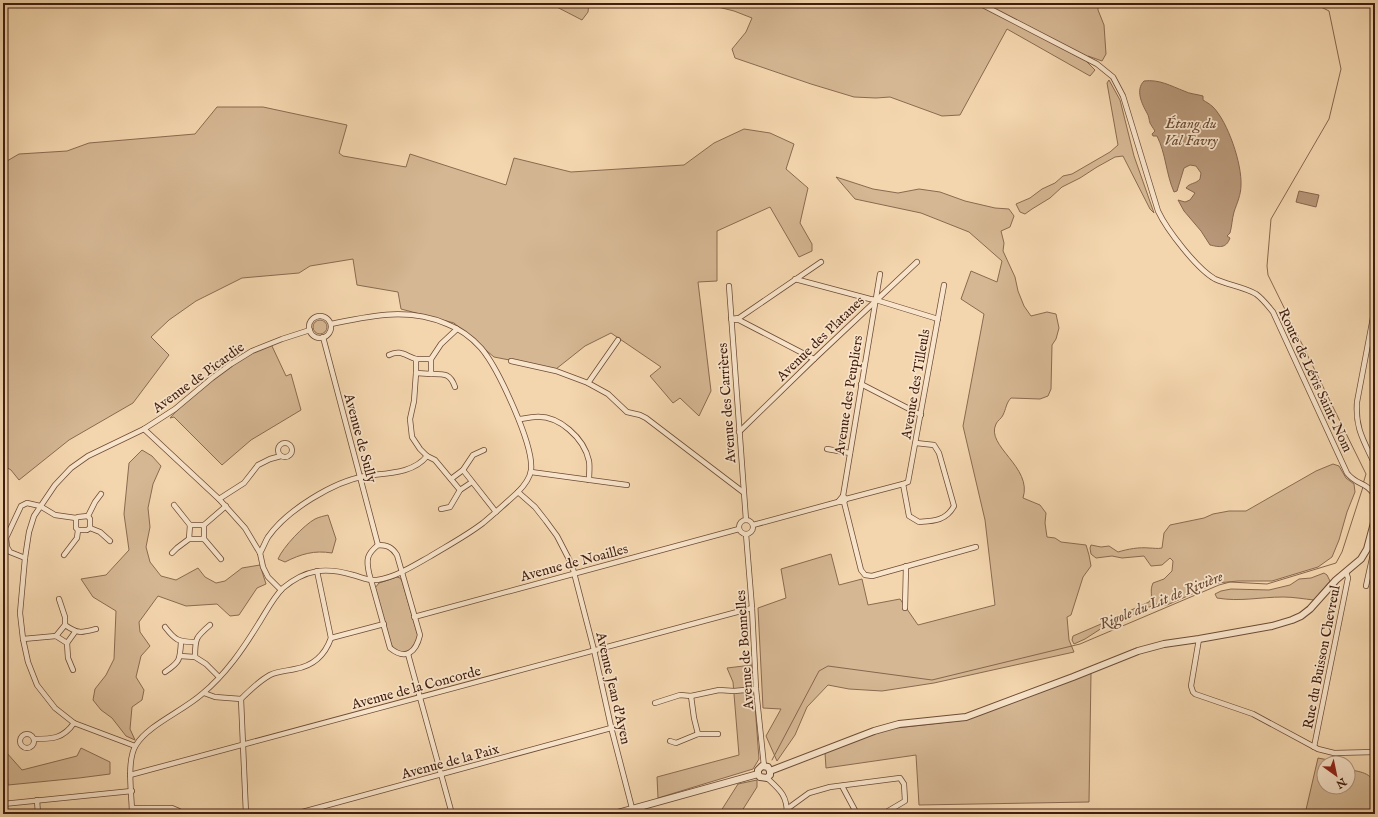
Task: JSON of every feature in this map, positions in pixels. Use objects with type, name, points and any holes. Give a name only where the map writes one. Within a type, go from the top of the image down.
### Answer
[{"type":"street","name":"Route de Lévis Saint-Nom","points":[[979,3],[1097,64],[1113,77],[1125,101],[1158,211],[1166,227],[1200,266],[1215,278],[1256,295],[1273,312],[1347,473],[1352,480],[1367,486],[1375,496]]},
{"type":"street","points":[[731,319],[739,318],[821,262]]},
{"type":"street","name":"Avenue des Platanes","points":[[739,432],[917,262]]},
{"type":"street","name":"Avenue des Peupliers","points":[[843,500],[880,274]]},
{"type":"street","points":[[795,279],[876,300],[938,319]]},
{"type":"street","name":"Avenue des Tilleuls","points":[[903,484],[908,482],[909,479],[944,285]]},
{"type":"street","name":"Avenue des Carrières","points":[[729,286],[732,346],[746,520]]},
{"type":"street","points":[[1375,306],[1356,414],[1360,433],[1375,465]]},
{"type":"street","points":[[132,814],[130,760],[135,746],[149,731],[187,706],[204,693],[219,678],[244,646],[281,590],[301,576],[317,571],[331,570],[372,580],[378,580],[402,572],[482,524],[524,487],[531,472],[531,462],[519,420],[494,368],[487,356],[474,341],[457,329],[429,318],[393,314],[371,316],[331,324]]},
{"type":"street","points":[[316,317],[325,317],[331,324],[328,334],[323,337],[316,336],[310,330],[312,320],[316,317]]},
{"type":"street","points":[[731,319],[739,320],[814,359]]},
{"type":"street","points":[[431,374],[431,359],[441,344],[457,329]]},
{"type":"street","name":"Avenue de Picardie","points":[[135,746],[74,723],[55,708],[37,685],[28,662],[23,639],[20,613],[25,558],[29,532],[34,516],[55,484],[70,468],[88,456],[144,429],[175,409],[212,378],[247,354],[282,338],[310,330]]},
{"type":"street","name":"Avenue de Sully","points":[[323,337],[378,545]]},
{"type":"street","points":[[588,383],[618,340]]},
{"type":"street","points":[[389,355],[395,352],[401,352],[416,359],[431,359]]},
{"type":"street","points":[[416,359],[414,401],[410,419],[412,437],[420,449],[427,456],[435,460],[460,490]]},
{"type":"street","points":[[511,361],[556,370],[588,383],[608,394],[626,412],[646,418],[743,492]]},
{"type":"street","points":[[416,373],[445,374],[452,380],[455,387]]},
{"type":"street","points":[[861,384],[921,415]]},
{"type":"street","points":[[519,420],[536,416],[551,419],[574,433],[584,446],[589,462],[589,480]]},
{"type":"street","points":[[144,429],[219,499],[245,528],[260,553],[263,567],[268,577],[281,590]]},
{"type":"street","points":[[753,525],[903,484],[909,516],[919,522],[939,520],[950,512],[954,506],[939,453],[934,445],[916,443]]},
{"type":"street","points":[[827,449],[850,453]]},
{"type":"street","points":[[451,479],[463,470],[473,455],[484,450]]},
{"type":"street","points":[[219,499],[244,483],[258,465],[270,458],[281,456]]},
{"type":"street","points":[[260,553],[272,532],[304,504],[334,487],[360,478],[410,469],[422,462],[427,456]]},
{"type":"street","points":[[463,470],[496,512]]},
{"type":"street","points":[[531,472],[627,485]]},
{"type":"street","points":[[442,510],[450,507],[460,490],[472,482]]},
{"type":"street","name":"Avenue Jean d'Ayen","points":[[518,492],[535,507],[557,536],[572,565],[594,650],[611,728],[632,808]]},
{"type":"street","points":[[90,528],[90,519],[88,516],[101,494]]},
{"type":"street","points":[[843,500],[861,570],[865,575],[872,576],[976,547]]},
{"type":"street","points":[[25,558],[10,552],[7,547],[6,538],[20,506],[27,503],[40,506],[55,515],[76,518],[88,516]]},
{"type":"street","points":[[174,505],[190,525],[190,539]]},
{"type":"street","points":[[190,525],[204,525],[226,506]]},
{"type":"street","points":[[64,555],[77,538],[78,530],[76,518]]},
{"type":"street","points":[[770,771],[874,730],[899,724],[966,716],[1073,677],[1138,651],[1164,644],[1272,626],[1292,620],[1301,616],[1310,608],[1336,580],[1364,556],[1375,519]]},
{"type":"street","points":[[746,520],[750,520],[753,525],[750,532],[746,534],[739,529],[740,523],[746,520]]},
{"type":"street","points":[[204,525],[204,539],[220,559]]},
{"type":"street","points":[[78,530],[87,530],[90,528],[100,532],[110,541]]},
{"type":"street","name":"Avenue de Noailles","points":[[414,617],[739,529]]},
{"type":"street","name":"Avenue de Bonnelles","points":[[746,534],[752,608],[756,689],[764,766]]},
{"type":"street","points":[[172,553],[190,539],[204,539]]},
{"type":"street","points":[[378,545],[390,547],[397,555],[402,572],[420,635],[414,650],[408,654],[401,654],[390,648],[367,562],[369,554],[378,545]]},
{"type":"street","points":[[1366,586],[1375,545]]},
{"type":"street","points":[[905,608],[906,566]]},
{"type":"street","points":[[204,693],[215,697],[241,699],[271,674],[306,666],[314,662],[322,655],[328,647],[331,638],[317,571]]},
{"type":"street","name":"Rue du Buisson Chevreul","points":[[1314,747],[1348,578],[1346,572]]},
{"type":"street","points":[[56,636],[65,625],[65,617],[59,599]]},
{"type":"street","name":"Avenue de la Concorde","points":[[130,775],[752,608]]},
{"type":"street","points":[[331,638],[384,624]]},
{"type":"street","points":[[65,625],[75,632],[86,632],[96,629]]},
{"type":"street","points":[[195,657],[195,642],[200,634],[210,625]]},
{"type":"street","points":[[165,627],[173,637],[181,642],[195,642]]},
{"type":"street","points":[[73,670],[68,658],[66,643],[75,632]]},
{"type":"street","points":[[23,639],[56,636],[66,643]]},
{"type":"street","points":[[1199,639],[1191,686],[1195,694],[1253,714],[1314,747],[1334,753],[1375,752]]},
{"type":"street","points":[[165,672],[176,664],[180,656],[181,642]]},
{"type":"street","points":[[408,654],[452,814]]},
{"type":"street","points":[[180,656],[195,657],[206,664],[219,678]]},
{"type":"street","points":[[655,703],[680,695],[691,696],[718,690],[734,691],[756,689]]},
{"type":"street","points":[[691,696],[698,734]]},
{"type":"street","points":[[241,699],[246,814]]},
{"type":"street","points":[[34,740],[58,737],[68,730],[74,723]]},
{"type":"street","name":"Avenue de la Paix","points":[[295,814],[611,728]]},
{"type":"street","points":[[670,741],[676,743],[698,734],[718,734]]},
{"type":"street","points":[[758,774],[759,768],[764,766],[768,767],[770,771]]},
{"type":"street","points":[[767,778],[770,775],[770,771]]},
{"type":"street","points":[[614,814],[758,774]]},
{"type":"street","points":[[758,774],[760,777],[767,778],[783,793],[786,799],[787,812]]},
{"type":"street","points":[[787,812],[809,794],[830,787],[900,778],[904,784],[905,801],[883,814]]},
{"type":"street","points":[[842,786],[857,814]]},
{"type":"street","points":[[3,804],[132,791]]},
{"type":"street","points":[[37,800],[38,814]]},
{"type":"street","points":[[132,808],[172,808],[179,811],[181,814]]},
{"type":"shaded area","points":[[549,3],[589,3],[588,12],[582,20]]},
{"type":"shaded area","points":[[702,3],[1098,3],[1098,10],[1104,25],[1106,54],[1102,61],[1088,56],[1085,60],[1095,70],[1090,76],[1007,29],[960,115],[942,116],[890,97],[854,97],[735,58],[732,49],[746,32],[752,18],[734,11]]},
{"type":"shaded area","points":[[1109,80],[1120,100],[1134,156],[1154,213],[1150,209],[1123,156],[1115,157],[1062,187],[1050,198],[1025,214],[1020,212],[1016,204],[1030,198],[1042,189],[1055,183],[1063,176],[1072,174],[1110,152],[1118,145],[1107,83]]},
{"type":"shaded area","points":[[217,107],[263,107],[347,125],[339,153],[343,156],[406,167],[410,154],[506,185],[514,158],[571,172],[684,165],[714,143],[744,129],[770,133],[794,144],[786,169],[808,188],[800,223],[812,244],[812,251],[799,257],[770,207],[717,231],[717,281],[698,282],[711,391],[699,416],[680,398],[673,403],[650,376],[661,367],[611,333],[585,346],[556,369],[494,357],[454,323],[401,309],[398,292],[357,285],[353,259],[310,266],[299,273],[242,278],[196,301],[169,320],[151,337],[169,355],[133,403],[69,440],[19,480],[11,470],[3,465],[3,172],[7,161],[19,154],[67,151],[89,143],[195,134]]},
{"type":"shaded area","points":[[836,177],[873,189],[898,193],[919,189],[940,192],[965,201],[995,208],[1009,209],[1014,216],[1010,227],[1001,231],[1004,243],[1003,251],[1015,277],[1018,291],[1024,306],[1031,316],[1047,312],[1056,314],[1059,328],[1056,339],[1052,345],[1051,389],[1048,396],[1040,399],[1011,398],[996,424],[994,432],[1002,449],[1021,476],[1024,487],[1023,498],[1040,505],[1046,513],[1045,523],[1047,537],[1055,538],[1061,542],[1086,545],[1091,566],[1083,577],[1071,615],[1067,617],[1069,640],[1074,652],[934,683],[882,691],[849,689],[828,685],[807,707],[795,735],[777,761],[766,736],[781,709],[763,708],[758,608],[786,598],[781,569],[831,554],[839,585],[862,579],[868,605],[900,599],[918,625],[995,605],[985,520],[963,426],[984,314],[961,299],[971,271],[997,282],[1002,261],[969,232],[921,213],[855,199]]},
{"type":"shaded area","points":[[317,320],[323,320],[327,324],[327,330],[323,334],[317,334],[313,330],[313,324]]},
{"type":"shaded area","points":[[271,344],[286,376],[291,374],[301,410],[251,440],[222,465],[174,417],[170,418],[204,385],[216,376],[243,358]]},
{"type":"shaded area","points":[[142,450],[152,456],[161,466],[153,484],[148,508],[150,527],[146,547],[150,562],[161,576],[176,580],[198,568],[205,577],[216,583],[225,581],[242,568],[260,565],[266,584],[257,588],[239,615],[230,616],[217,604],[186,606],[158,596],[139,622],[140,632],[150,646],[141,656],[136,677],[144,690],[142,700],[132,707],[130,729],[135,740],[126,736],[112,718],[101,710],[93,700],[95,689],[106,675],[114,659],[116,611],[93,597],[81,579],[106,575],[129,550],[124,514],[129,463]]},
{"type":"shaded area","points":[[1333,464],[1339,466],[1346,478],[1354,484],[1355,492],[1332,557],[1318,567],[1272,581],[1238,581],[1217,583],[1167,605],[1156,604],[1102,628],[1074,644],[1072,640],[1073,636],[1149,602],[1153,583],[1164,579],[1172,571],[1173,561],[1170,558],[1162,565],[1151,566],[1144,556],[1122,558],[1112,556],[1096,558],[1091,554],[1091,545],[1101,547],[1109,546],[1118,552],[1137,548],[1162,548],[1164,533],[1170,525],[1229,511],[1246,511],[1316,471]]},
{"type":"shaded area","points":[[328,515],[336,539],[332,553],[308,553],[285,562],[278,559],[289,543],[305,526],[315,519]]},
{"type":"shaded area","points":[[1324,573],[1330,581],[1314,600],[1283,597],[1225,599],[1217,598],[1215,594],[1231,589],[1269,590],[1290,585],[1299,579],[1311,578]]},
{"type":"shaded area","points":[[397,577],[402,581],[418,636],[414,646],[407,652],[399,652],[391,644],[375,588],[379,583]]},
{"type":"shaded area","points":[[752,665],[759,759],[753,769],[658,798],[657,777],[739,755],[733,682],[727,668]]},
{"type":"shaded area","points":[[1091,673],[1089,802],[919,805],[916,755],[826,768],[825,753],[888,729],[966,720]]},
{"type":"shaded area","points":[[81,748],[110,762],[110,774],[8,785],[6,752],[22,770],[77,756]]},
{"type":"shaded area","points":[[1316,767],[1316,795],[1356,795],[1356,771],[1365,773],[1373,781],[1373,786],[1375,786],[1375,794],[1369,814],[1305,814]]},
{"type":"shaded area","points":[[757,780],[757,787],[740,814],[719,814],[738,784]]},
{"type":"water","name":"Étang du Val Favry","points":[[1144,81],[1160,82],[1189,93],[1203,96],[1203,100],[1213,107],[1219,114],[1229,133],[1237,155],[1241,176],[1241,189],[1234,212],[1230,233],[1227,236],[1230,238],[1224,246],[1219,247],[1210,245],[1201,231],[1184,211],[1178,200],[1185,202],[1190,200],[1195,193],[1186,188],[1200,179],[1201,173],[1196,166],[1190,165],[1184,168],[1177,191],[1174,192],[1160,143],[1157,136],[1153,136],[1152,134],[1155,131],[1150,123],[1140,97],[1141,85]]},
{"type":"water","points":[[1299,191],[1319,195],[1316,207],[1296,202]]},
{"type":"waterway","name":"Rigole du Lit de Rivière","points":[[1313,3],[1329,11],[1341,69],[1329,119],[1271,219],[1267,266],[1268,275],[1366,474],[1363,484]]},
{"type":"waterway","name":"Rigole du Lit de Rivière","points":[[772,760],[819,671],[828,666],[932,680],[1080,644],[1219,585],[1230,582],[1267,584],[1336,563],[1342,552],[1363,487]]}]
